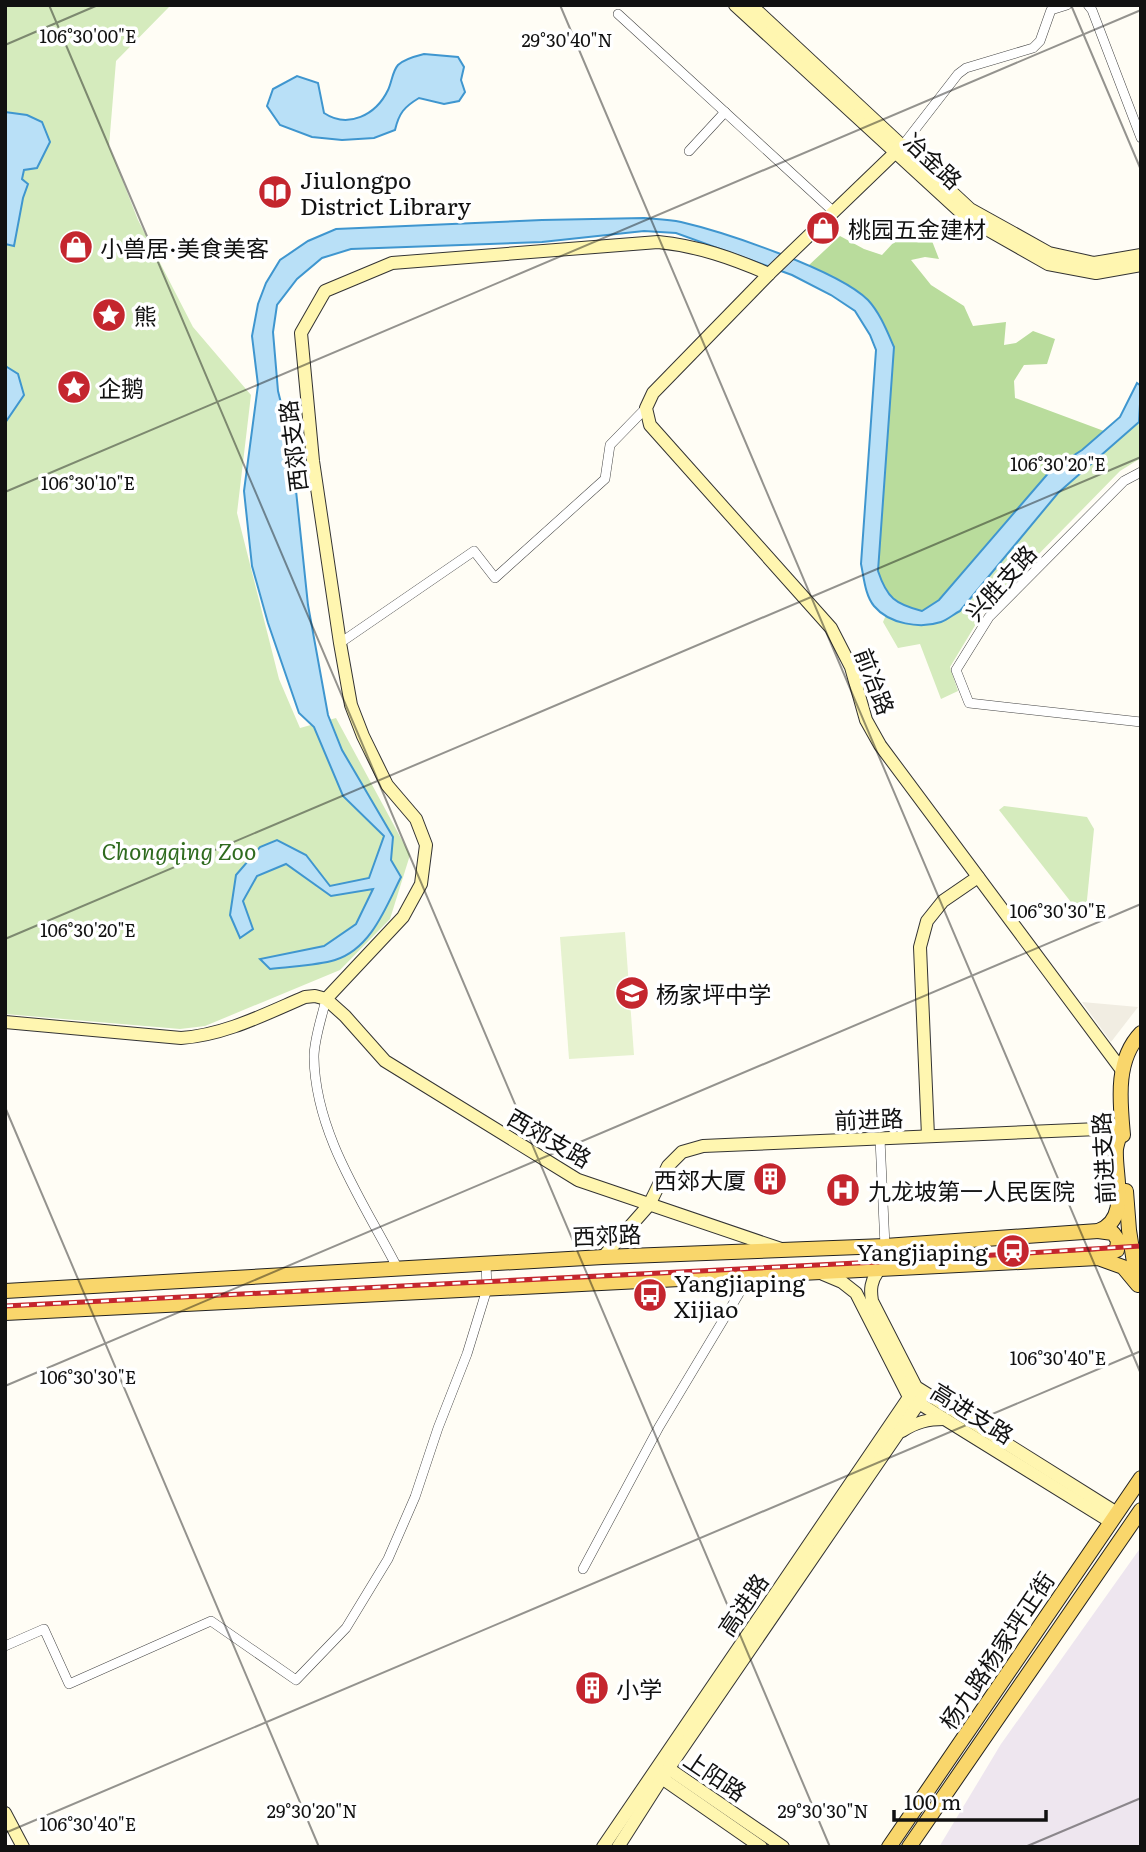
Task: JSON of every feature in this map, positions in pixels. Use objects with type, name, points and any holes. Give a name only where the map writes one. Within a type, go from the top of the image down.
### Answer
[{"type":"main road","name":"前进支路","points":[[1139,1289],[1129,1230],[1121,1069],[1134,1040],[1141,1033]]},
{"type":"main road","points":[[1098,1231],[1110,1223],[1118,1209],[1116,1148],[1122,1128]]},
{"type":"main road","name":"西郊路","points":[[5,1292],[486,1263],[885,1246],[1098,1231]]},
{"type":"main road","points":[[5,1313],[823,1274],[1098,1258],[1114,1253],[1118,1240],[1113,1233],[1098,1231]]},
{"type":"main road","points":[[1098,1258],[1123,1267],[1139,1289]]},
{"type":"main road","name":"杨九路杨家坪正街","points":[[889,1847],[1141,1478]]},
{"type":"main road","name":"杨九路杨家坪正街","points":[[909,1847],[1141,1510]]},
{"type":"street","name":"冶金路","points":[[735,5],[970,209],[1049,253],[1094,263],[1141,255]]},
{"type":"street","name":"冶金路","points":[[751,5],[967,218],[1048,264],[1096,273],[1141,265]]},
{"type":"street","points":[[1040,5],[1051,10],[1068,5]]},
{"type":"street","points":[[1088,5],[1141,138]]},
{"type":"street","points":[[340,643],[474,551],[495,578],[605,479],[610,445],[646,408],[653,393],[769,274],[899,148],[958,74],[966,68],[1032,48],[1040,41],[1051,10]]},
{"type":"street","points":[[618,14],[834,212]]},
{"type":"street","points":[[689,151],[725,112]]},
{"type":"street","name":"西郊支路","points":[[769,274],[728,256],[689,245],[658,242],[392,263],[325,291],[301,333],[313,461],[351,705],[387,785],[416,819],[426,845],[421,884],[403,917],[326,999],[385,1061],[578,1180],[788,1251]]},
{"type":"street","name":"前冶路","points":[[646,408],[650,425],[831,628],[851,667],[866,720],[880,745],[1121,1069]]},
{"type":"street","name":"兴胜支路","points":[[1141,472],[1124,481],[989,617],[956,670],[969,703],[1141,722]]},
{"type":"street","points":[[928,1136],[919,947],[927,921],[943,901],[978,877]]},
{"type":"street","points":[[5,1022],[181,1038],[237,1026],[305,997],[326,999],[314,1055],[319,1104],[337,1152],[398,1269]]},
{"type":"street","name":"前进路","points":[[603,1257],[649,1205],[668,1166],[682,1152],[703,1146],[1122,1128]]},
{"type":"street","points":[[880,1139],[885,1246]]},
{"type":"street","points":[[5,1646],[44,1629],[69,1684],[211,1621],[296,1679],[345,1628],[388,1559],[415,1497],[467,1354],[486,1289],[486,1263]]},
{"type":"street","name":"高进支路","points":[[878,1271],[872,1280],[872,1301],[917,1395],[1114,1518]]},
{"type":"street","name":"高进支路","points":[[823,1274],[842,1282],[856,1293],[917,1395],[944,1419],[1114,1518]]},
{"type":"street","points":[[583,1569],[659,1427],[749,1277]]},
{"type":"street","name":"高进路","points":[[603,1847],[661,1770],[896,1435],[917,1395]]},
{"type":"street","name":"高进路","points":[[618,1847],[661,1770],[917,1395]]},
{"type":"street","points":[[896,1435],[911,1425],[928,1419],[944,1419]]},
{"type":"street","points":[[661,1770],[761,1847]]},
{"type":"street","name":"上阳路","points":[[661,1770],[783,1847]]},
{"type":"street","points":[[5,1813],[23,1847]]},
{"type":"shaded area","points":[[1082,1002],[1138,1007],[1111,1042]]},
{"type":"shaded area","points":[[1141,1547],[1141,1847],[939,1847],[1001,1744]]},
{"type":"green space","name":"Chongqing Zoo","points":[[5,5],[173,5],[116,61],[109,146],[138,220],[193,327],[251,395],[237,513],[279,679],[300,728],[336,718],[410,855],[390,919],[340,970],[205,1026],[180,1029],[5,1014]]},
{"type":"green space","points":[[905,230],[932,241],[939,259],[925,257],[911,260],[931,285],[964,306],[973,326],[1006,322],[1004,345],[1016,343],[1033,331],[1055,339],[1047,364],[1024,365],[1014,381],[1015,398],[1104,431],[1055,468],[939,600],[922,611],[905,606],[893,598],[885,588],[878,571],[894,346],[808,266],[840,236],[882,255]]},
{"type":"green space","points":[[1141,417],[1141,458],[1120,471],[985,609],[950,667],[958,691],[941,699],[920,644],[898,648],[883,622],[886,615],[905,623],[927,625],[943,621],[960,611],[1058,493],[1139,422]]},
{"type":"green space","points":[[1004,806],[1087,817],[1094,829],[1085,920],[999,810]]},
{"type":"green space","points":[[625,932],[634,1055],[569,1059],[560,937]]},
{"type":"water","points":[[424,54],[458,57],[464,67],[461,80],[465,92],[459,101],[444,104],[419,98],[403,111],[395,130],[374,138],[342,140],[312,137],[280,125],[267,106],[273,89],[297,76],[318,83],[324,113],[342,120],[360,117],[383,99],[398,65]]},
{"type":"water","points":[[5,112],[27,115],[42,122],[50,142],[37,168],[24,170],[22,179],[28,184],[14,246],[5,244]]},
{"type":"water","points":[[644,218],[672,220],[700,227],[807,265],[853,288],[868,300],[876,311],[894,347],[878,571],[889,594],[905,606],[922,611],[939,600],[1051,470],[1082,450],[1120,417],[1137,383],[1141,386],[1139,422],[1058,493],[960,611],[933,624],[905,623],[888,617],[871,602],[861,564],[876,350],[855,311],[831,295],[792,275],[676,233],[644,231],[542,242],[351,249],[322,258],[297,279],[277,305],[273,332],[278,391],[291,443],[308,605],[328,715],[342,750],[393,837],[391,860],[401,877],[376,926],[348,955],[319,964],[270,969],[260,959],[324,946],[356,924],[373,889],[331,896],[286,864],[257,876],[243,901],[253,929],[240,938],[230,915],[236,875],[260,847],[277,840],[306,855],[330,886],[369,878],[384,836],[343,796],[314,727],[299,713],[268,623],[252,566],[244,491],[258,385],[252,336],[258,304],[266,283],[280,260],[308,241],[336,229]]},
{"type":"water","points":[[5,368],[18,374],[24,395],[5,423]]},
{"type":"railway","points":[[5,1306],[897,1261],[1141,1246]]},
{"type":"place","name":"Jiulongpo District Library","points":[[275,192]]},
{"type":"place","name":"桃园五金建材","points":[[823,228]]},
{"type":"place","name":"小兽居·美食美客","points":[[76,247]]},
{"type":"place","name":"熊","points":[[109,315]]},
{"type":"place","name":"企鹅","points":[[74,387]]},
{"type":"place","name":"杨家坪中学","points":[[632,993]]},
{"type":"place","name":"西郊大厦","points":[[770,1179]]},
{"type":"place","name":"九龙坡第一人民医院","points":[[843,1190]]},
{"type":"place","name":"Yangjiaping","points":[[1013,1251]]},
{"type":"place","name":"Yangjiaping Xijiao","points":[[650,1295]]},
{"type":"place","name":"小学","points":[[592,1688]]}]
